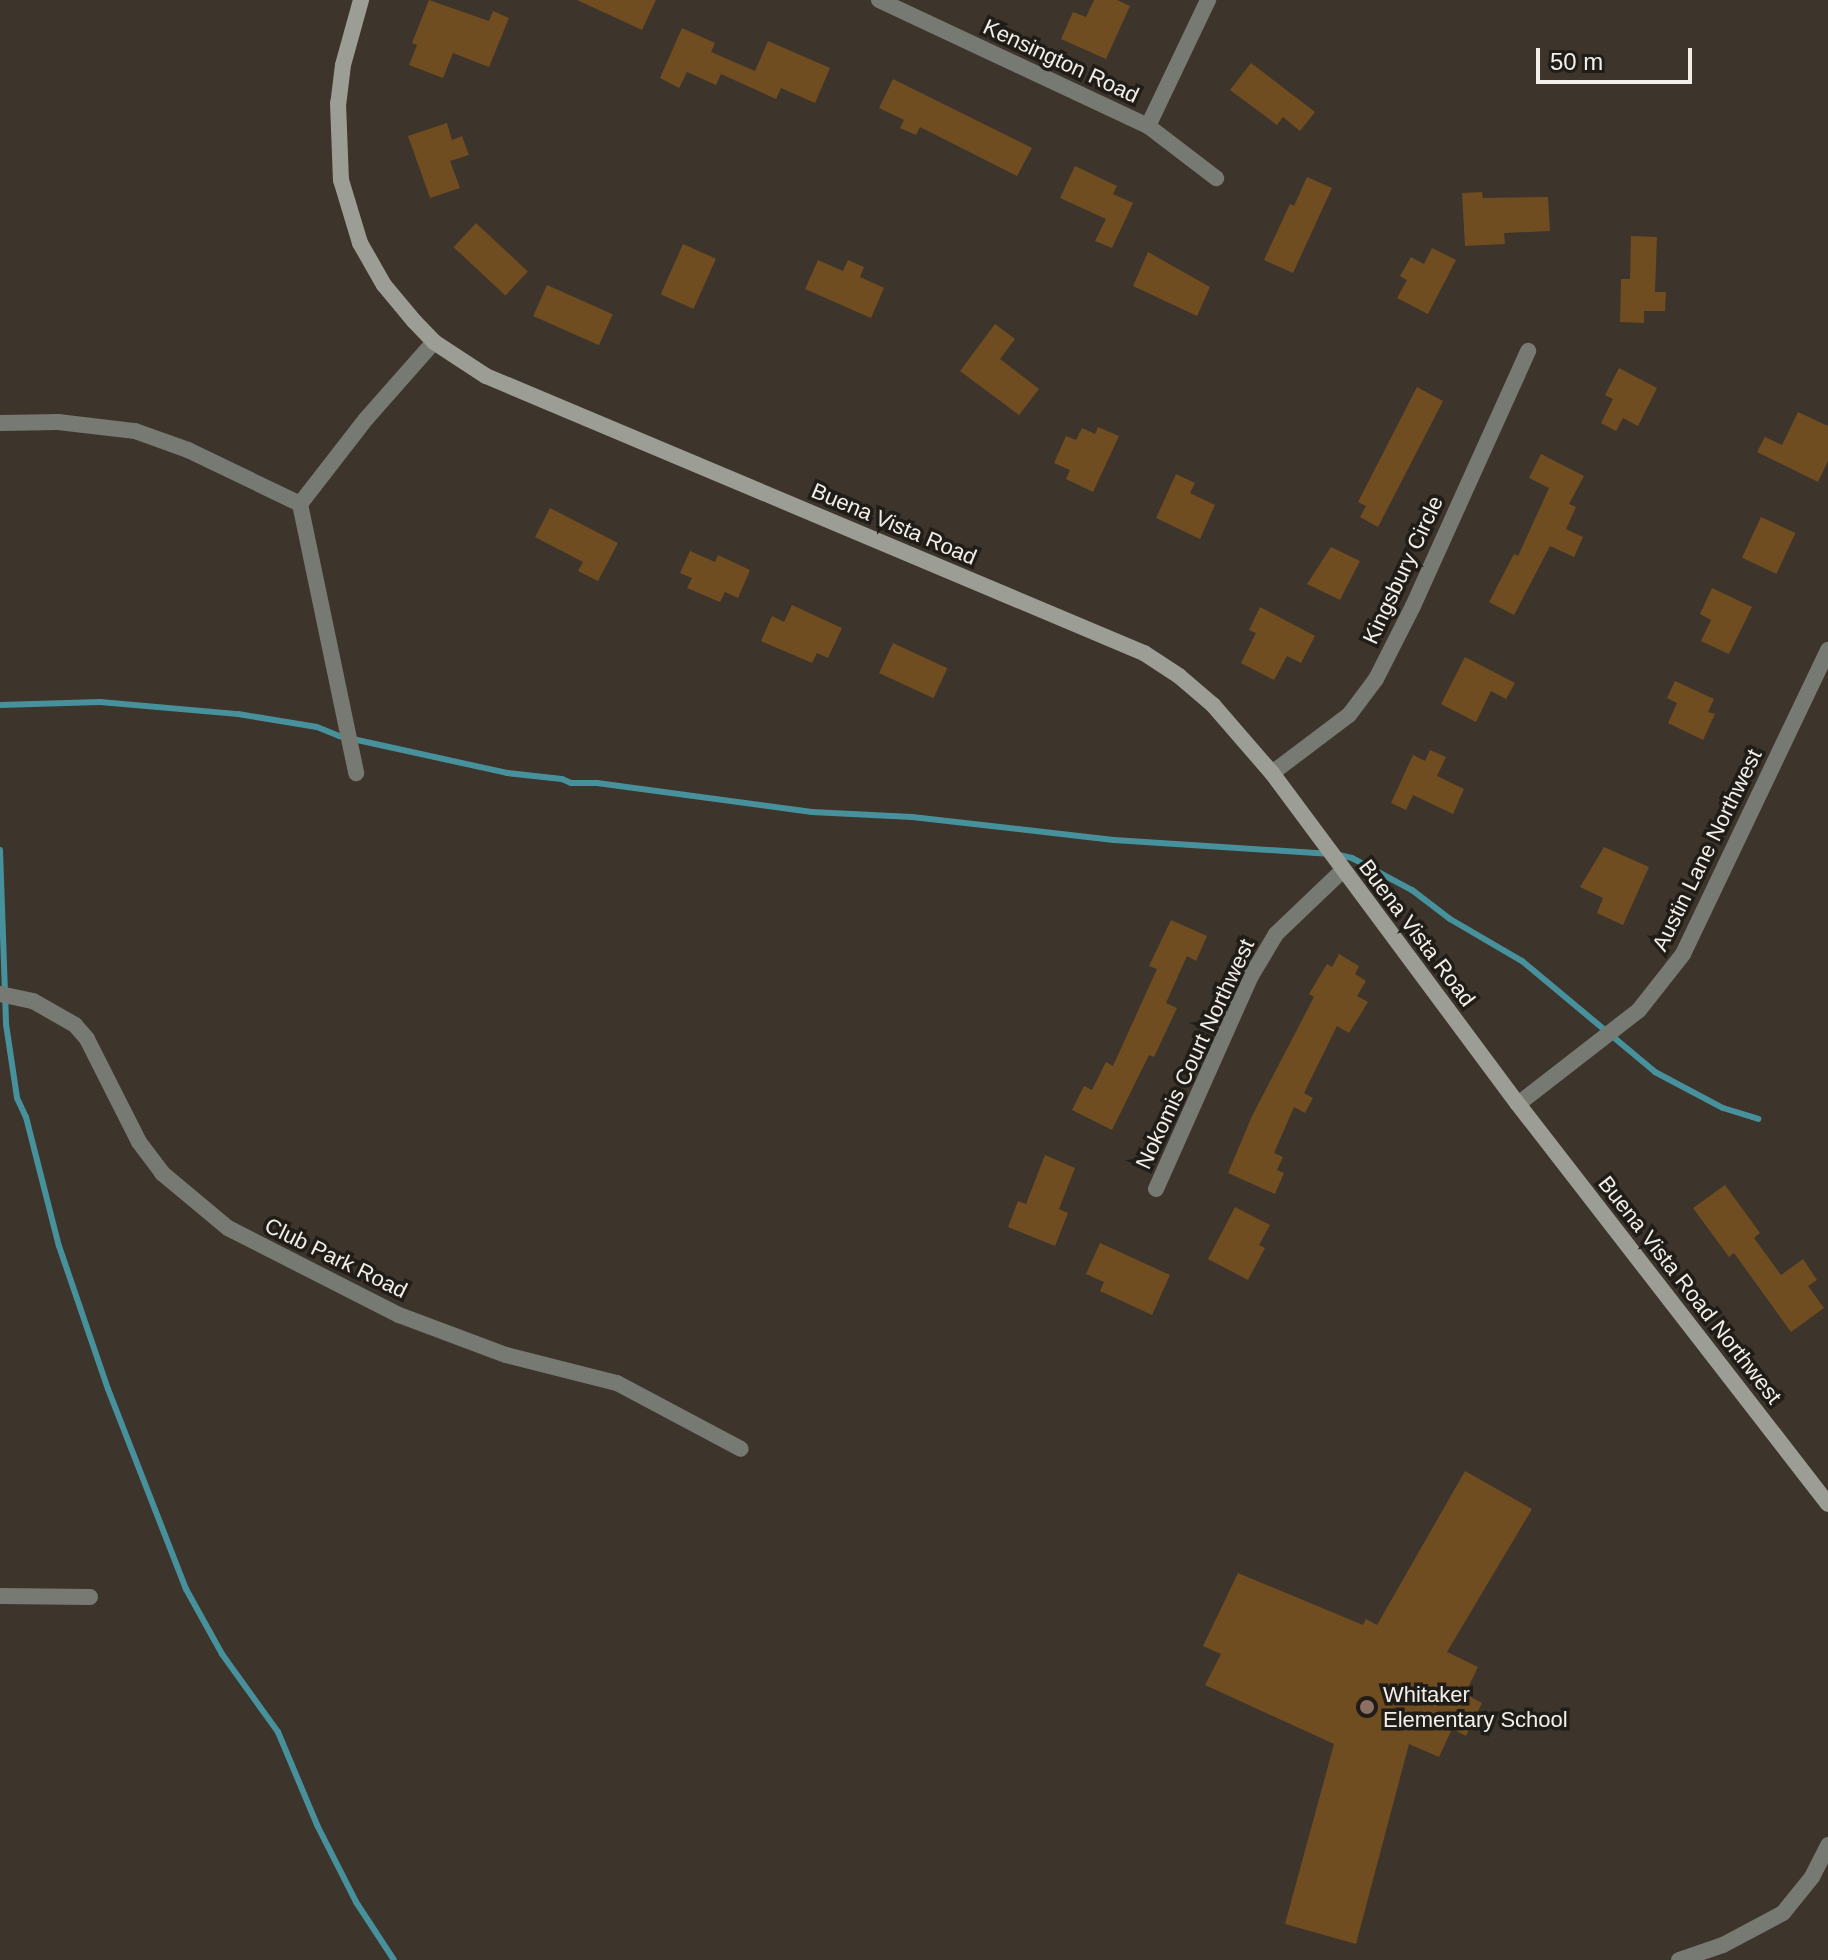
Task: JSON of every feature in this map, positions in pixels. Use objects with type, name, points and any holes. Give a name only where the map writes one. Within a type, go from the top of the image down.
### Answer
[{"type":"street","name":"Buena Vista Road","points":[[361,0],[343,65],[338,103],[341,180],[360,243],[384,285],[434,342],[486,376],[1144,653],[1179,676],[1213,705],[1272,773],[1518,1104]]},
{"type":"street","name":"Kensington Road","points":[[879,0],[1148,126],[1216,178]]},
{"type":"street","points":[[1148,126],[1208,0]]},
{"type":"street","points":[[356,773],[300,504],[366,419],[434,342]]},
{"type":"street","name":"Kingsbury Circle","points":[[1272,773],[1349,715],[1376,679],[1413,606],[1528,351]]},
{"type":"street","points":[[0,423],[58,422],[135,431],[188,450],[300,504]]},
{"type":"street","name":"Austin Lane Northwest","points":[[1518,1104],[1639,1010],[1683,954],[1828,650]]},
{"type":"street","name":"Nokomis Court Northwest","points":[[1156,1189],[1251,976],[1276,934],[1343,870]]},
{"type":"street","name":"Club Park Road","points":[[0,994],[33,1001],[75,1025],[87,1039],[139,1142],[162,1173],[228,1228],[399,1315],[506,1355],[617,1383],[741,1449]]},
{"type":"street","name":"Buena Vista Road Northwest","points":[[1518,1104],[1828,1504]]},
{"type":"street","points":[[0,1596],[90,1597]]},
{"type":"street","points":[[1679,1960],[1735,1940],[1783,1913],[1812,1877],[1828,1845]]},
{"type":"building","points":[[429,0],[489,21],[493,11],[509,18],[489,67],[453,53],[443,78],[409,65],[417,45],[412,43]]},
{"type":"building","points":[[577,0],[656,0],[642,30]]},
{"type":"building","points":[[1094,0],[1117,0],[1130,6],[1106,59],[1061,39],[1073,12],[1086,17]]},
{"type":"building","points":[[682,28],[715,43],[711,52],[755,71],[768,41],[830,68],[815,103],[781,88],[776,99],[721,74],[716,85],[687,72],[679,88],[660,78]]},
{"type":"building","points":[[1251,63],[1315,112],[1300,131],[1283,117],[1277,125],[1230,90]]},
{"type":"building","points":[[893,79],[1032,148],[1017,176],[920,127],[916,135],[900,128],[904,120],[879,108]]},
{"type":"building","points":[[447,123],[452,140],[462,136],[469,155],[450,161],[460,188],[430,198],[408,136]]},
{"type":"building","points":[[1075,166],[1117,186],[1113,194],[1133,203],[1112,248],[1095,241],[1106,219],[1060,198]]},
{"type":"building","points":[[1307,177],[1332,188],[1293,273],[1264,260],[1290,204],[1294,206]]},
{"type":"building","points":[[1482,192],[1483,198],[1548,197],[1550,231],[1504,233],[1505,244],[1465,246],[1462,193]]},
{"type":"building","points":[[476,223],[528,271],[505,296],[453,247]]},
{"type":"building","points":[[1631,236],[1657,237],[1655,292],[1666,292],[1665,311],[1644,311],[1644,323],[1620,322],[1621,279],[1630,279]]},
{"type":"building","points":[[683,244],[716,259],[694,309],[661,294]]},
{"type":"building","points":[[1432,248],[1456,260],[1428,314],[1397,298],[1407,280],[1400,276],[1411,257],[1424,264]]},
{"type":"building","points":[[1148,252],[1210,287],[1197,316],[1133,286]]},
{"type":"building","points":[[818,260],[843,271],[848,260],[864,267],[860,277],[884,288],[871,318],[805,289]]},
{"type":"building","points":[[547,285],[613,314],[599,345],[533,316]]},
{"type":"building","points":[[995,324],[1015,339],[1000,359],[1039,389],[1019,415],[960,371]]},
{"type":"building","points":[[1619,368],[1657,388],[1638,426],[1623,418],[1616,431],[1601,423],[1613,399],[1605,395]]},
{"type":"building","points":[[1417,387],[1443,401],[1378,527],[1360,517],[1366,506],[1358,502]]},
{"type":"building","points":[[1798,412],[1828,426],[1828,461],[1818,482],[1757,452],[1765,437],[1782,445]]},
{"type":"building","points":[[1098,427],[1119,436],[1093,492],[1066,479],[1070,470],[1054,463],[1066,436],[1076,440],[1082,428],[1095,434]]},
{"type":"building","points":[[1541,454],[1584,476],[1569,504],[1576,507],[1566,529],[1583,537],[1574,557],[1550,546],[1514,615],[1489,602],[1514,554],[1518,556],[1549,488],[1529,478]]},
{"type":"building","points":[[1176,474],[1195,483],[1190,493],[1215,505],[1200,539],[1156,518]]},
{"type":"building","points":[[550,508],[618,543],[598,581],[578,571],[583,562],[535,537]]},
{"type":"building","points":[[1761,517],[1795,533],[1776,574],[1742,558]]},
{"type":"building","points":[[1331,547],[1360,561],[1340,600],[1307,584]]},
{"type":"building","points":[[690,551],[715,562],[718,555],[750,570],[738,598],[725,592],[720,602],[687,588],[692,578],[680,573]]},
{"type":"building","points":[[1712,588],[1752,607],[1729,654],[1701,641],[1711,620],[1700,614]]},
{"type":"building","points":[[792,605],[842,628],[828,658],[817,653],[812,663],[761,641],[772,616],[784,622]]},
{"type":"building","points":[[1260,607],[1315,636],[1301,663],[1287,656],[1274,680],[1241,663],[1256,633],[1249,630]]},
{"type":"building","points":[[893,643],[947,668],[933,698],[879,673]]},
{"type":"building","points":[[1465,657],[1515,683],[1506,699],[1491,691],[1476,722],[1441,704]]},
{"type":"building","points":[[1675,681],[1714,699],[1708,712],[1715,714],[1703,740],[1668,723],[1677,703],[1667,698]]},
{"type":"building","points":[[1430,750],[1446,757],[1437,776],[1464,789],[1453,814],[1413,795],[1406,810],[1391,803],[1413,755],[1425,761]]},
{"type":"building","points":[[1604,847],[1649,867],[1623,925],[1597,913],[1603,898],[1580,887]]},
{"type":"building","points":[[1171,920],[1207,936],[1196,961],[1187,956],[1166,1003],[1177,1008],[1154,1057],[1149,1055],[1112,1130],[1072,1110],[1084,1086],[1092,1090],[1106,1062],[1113,1066],[1157,969],[1149,966]]},
{"type":"building","points":[[1339,954],[1359,966],[1355,974],[1366,981],[1357,996],[1368,1002],[1349,1033],[1337,1026],[1304,1093],[1313,1098],[1305,1113],[1294,1107],[1274,1153],[1283,1157],[1277,1170],[1284,1173],[1275,1194],[1228,1173],[1252,1116],[1314,997],[1309,994],[1327,964],[1332,967]]},
{"type":"building","points":[[1045,1155],[1075,1168],[1059,1209],[1068,1213],[1055,1246],[1008,1227],[1018,1201],[1026,1204]]},
{"type":"building","points":[[1725,1185],[1760,1233],[1754,1238],[1781,1275],[1803,1259],[1817,1280],[1808,1286],[1824,1308],[1791,1332],[1734,1253],[1729,1257],[1693,1208]]},
{"type":"building","points":[[1235,1207],[1270,1225],[1259,1245],[1265,1248],[1248,1280],[1208,1259]]},
{"type":"building","points":[[1100,1243],[1170,1275],[1152,1315],[1100,1291],[1104,1282],[1086,1274]]},
{"type":"building","name":"Whitaker Elementary School","points":[[1465,1471],[1532,1509],[1447,1652],[1478,1667],[1465,1694],[1482,1703],[1466,1736],[1452,1729],[1439,1757],[1409,1744],[1356,1944],[1285,1924],[1334,1744],[1205,1685],[1221,1654],[1203,1646],[1238,1573],[1363,1625],[1366,1619],[1377,1625]]},
{"type":"waterway","points":[[0,705],[100,702],[238,714],[317,727],[339,736],[507,773],[562,779],[571,783],[597,783],[812,812],[912,817],[1114,840],[1328,854]]},
{"type":"waterway","points":[[0,850],[6,1024],[17,1098],[26,1117],[59,1246],[108,1389],[186,1589],[222,1654],[278,1732],[317,1825],[356,1902],[394,1960]]},
{"type":"waterway","points":[[1339,855],[1352,858],[1412,890],[1450,919],[1522,961],[1655,1072],[1723,1108],[1758,1119]]},
{"type":"place","name":"Whitaker Elementary School","points":[[1367,1707]]}]
